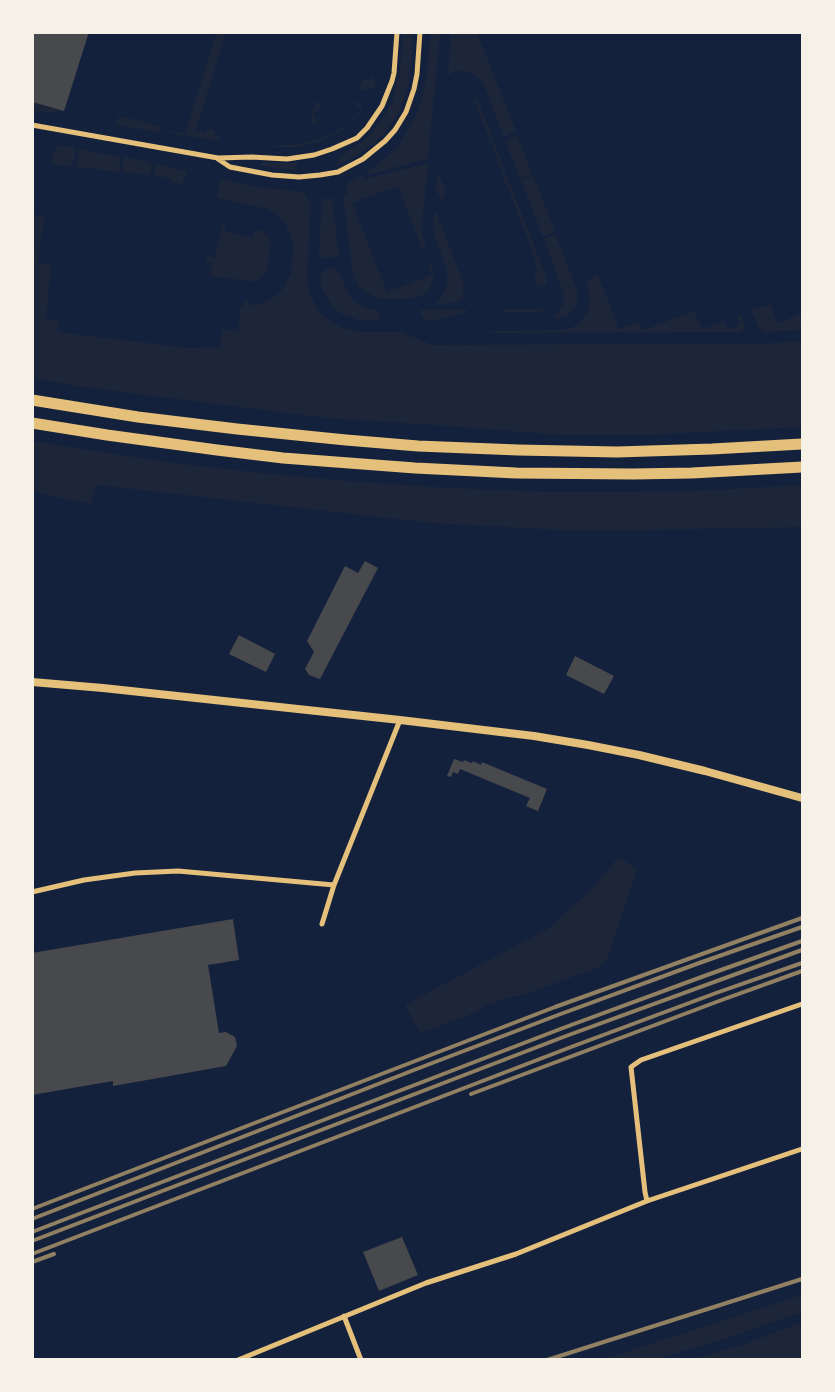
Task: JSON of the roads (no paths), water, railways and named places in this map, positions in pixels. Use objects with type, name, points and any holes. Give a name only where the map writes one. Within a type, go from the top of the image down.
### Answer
[{"type":"highway","points":[[32,400],[237,430],[418,446],[618,452],[704,450],[802,444]]},
{"type":"highway","points":[[32,423],[217,450],[349,464],[424,469],[524,473],[633,474],[802,467]]},
{"type":"street","points":[[32,125],[218,158],[287,159],[314,155],[357,138],[367,128],[382,106],[388,94],[394,73],[396,32]]},
{"type":"street","points":[[218,158],[230,167],[272,175],[299,177],[320,176],[338,172],[363,159],[386,141],[406,112],[417,74],[420,32]]},
{"type":"street","points":[[32,682],[400,720],[487,730],[594,746],[679,764],[802,798]]},
{"type":"street","points":[[322,924],[334,885],[400,720]]},
{"type":"street","points":[[32,892],[84,880],[126,874],[178,871],[334,885]]},
{"type":"street","points":[[647,1201],[631,1067],[641,1060],[802,1004]]},
{"type":"street","points":[[238,1360],[426,1283],[516,1254],[647,1201],[802,1149]]},
{"type":"street","points":[[344,1316],[361,1360]]},
{"type":"railway","points":[[32,1209],[555,1007],[802,918]]},
{"type":"railway","points":[[32,1219],[558,1015],[802,927]]},
{"type":"railway","points":[[32,1232],[563,1028],[802,941]]},
{"type":"railway","points":[[32,1241],[566,1036],[802,950]]},
{"type":"railway","points":[[32,1254],[571,1047],[802,963]]},
{"type":"railway","points":[[471,1094],[802,971]]},
{"type":"railway","points":[[32,1262],[54,1254]]},
{"type":"railway","points":[[547,1360],[802,1279]]}]
